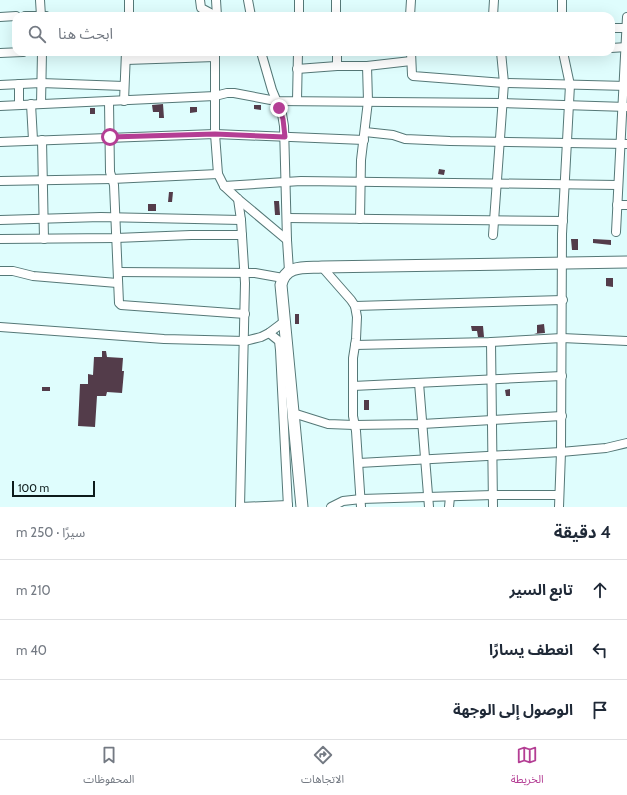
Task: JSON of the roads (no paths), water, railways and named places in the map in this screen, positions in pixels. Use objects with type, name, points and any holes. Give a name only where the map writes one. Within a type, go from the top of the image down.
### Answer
[{"type":"main road","points":[[302,507],[281,285],[286,274],[296,268],[322,267],[627,262]]},
{"type":"street","points":[[40,0],[41,12]]},
{"type":"street","points":[[129,0],[129,12]]},
{"type":"street","points":[[200,0],[201,8],[209,12]]},
{"type":"street","points":[[216,0],[217,12]]},
{"type":"street","points":[[248,0],[250,12]]},
{"type":"street","points":[[299,0],[299,12]]},
{"type":"street","points":[[336,0],[336,12]]},
{"type":"street","points":[[410,12],[411,0]]},
{"type":"street","points":[[493,12],[494,0]]},
{"type":"street","points":[[562,0],[562,12]]},
{"type":"street","points":[[0,17],[12,16]]},
{"type":"street","points":[[616,232],[618,185],[623,161],[624,144],[627,17]]},
{"type":"street","points":[[615,28],[626,28]]},
{"type":"street","points":[[615,48],[626,47]]},
{"type":"street","points":[[0,53],[12,52]]},
{"type":"street","points":[[41,104],[42,56]]},
{"type":"street","points":[[124,100],[126,56]]},
{"type":"street","points":[[215,56],[215,134],[218,174],[224,186],[287,240]]},
{"type":"street","points":[[118,272],[245,272],[286,274],[287,218],[285,137],[283,119],[262,56]]},
{"type":"street","points":[[297,100],[298,56]]},
{"type":"street","points":[[337,56],[337,66]]},
{"type":"street","points":[[411,56],[413,76],[504,83],[625,86]]},
{"type":"street","points":[[492,235],[504,83],[501,56]]},
{"type":"street","points":[[559,507],[562,416],[563,221],[570,85],[564,56]]},
{"type":"street","points":[[297,69],[337,66],[367,66],[411,61]]},
{"type":"street","points":[[360,219],[360,160],[368,101],[367,66]]},
{"type":"street","points":[[0,85],[41,83],[124,86]]},
{"type":"street","points":[[19,84],[19,105]]},
{"type":"street","points":[[0,106],[109,102],[215,96],[227,93],[239,93],[276,100],[502,103],[625,107]]},
{"type":"street","points":[[109,102],[110,174],[114,185],[118,302],[121,305],[245,314]]},
{"type":"street","points":[[31,104],[32,140]]},
{"type":"street","points":[[0,142],[215,134],[285,137],[393,136],[405,139],[499,143],[567,142],[624,144]]},
{"type":"street","points":[[42,140],[44,239]]},
{"type":"street","points":[[0,181],[112,180],[218,174]]},
{"type":"street","points":[[224,186],[286,182],[618,185]]},
{"type":"street","points":[[238,199],[245,272],[240,507],[288,506],[280,350],[279,341],[269,333]]},
{"type":"street","points":[[617,205],[627,205]]},
{"type":"street","points":[[0,220],[44,220],[101,217],[241,220]]},
{"type":"street","points":[[287,218],[563,221]]},
{"type":"street","points":[[0,239],[242,235]]},
{"type":"street","points":[[322,267],[351,300],[355,306],[357,317],[353,358],[353,416],[359,463],[361,503]]},
{"type":"street","points":[[0,271],[13,271],[33,276],[117,283]]},
{"type":"street","points":[[355,306],[562,300]]},
{"type":"street","points":[[0,326],[164,339],[244,341],[261,337],[269,333],[285,320]]},
{"type":"street","points":[[355,345],[491,342],[562,338],[627,341]]},
{"type":"street","points":[[491,342],[492,507]]},
{"type":"street","points":[[353,386],[562,376]]},
{"type":"street","points":[[419,383],[429,507]]},
{"type":"street","points":[[293,413],[328,424],[354,425],[422,424],[562,416]]},
{"type":"street","points":[[359,463],[561,452],[606,448],[627,443]]},
{"type":"street","points":[[331,507],[343,501],[361,503],[428,497],[559,495]]},
{"type":"street","points":[[449,507],[450,497]]}]
